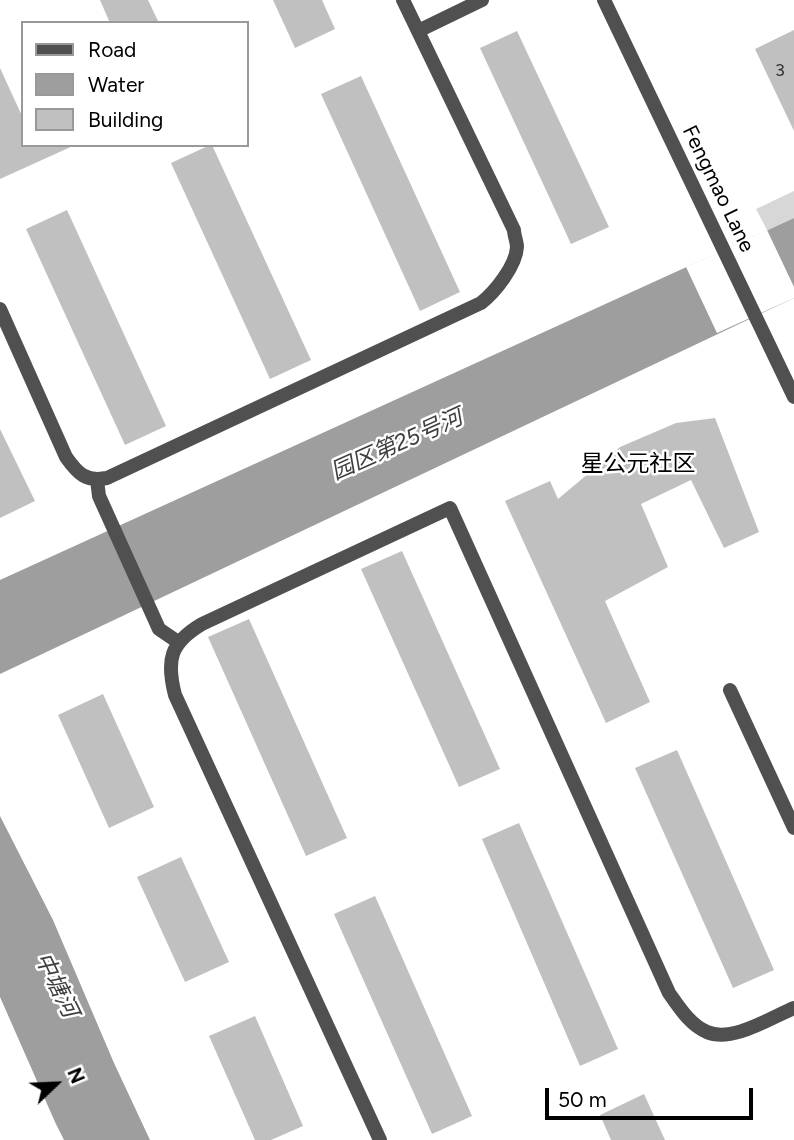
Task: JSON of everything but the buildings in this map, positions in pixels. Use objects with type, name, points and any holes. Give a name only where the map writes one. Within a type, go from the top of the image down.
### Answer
[{"type":"street","points":[[0,309],[66,457],[85,478],[97,480],[107,478],[473,307],[491,295],[512,262],[517,248],[513,230],[403,0]]},
{"type":"street","points":[[418,31],[482,0]]},
{"type":"street","name":"Fengmao Lane","points":[[604,0],[794,397]]},
{"type":"street","points":[[97,480],[99,496],[159,629],[178,642]]},
{"type":"street","points":[[380,1140],[175,695],[170,667],[178,642],[202,624],[450,508],[670,993],[687,1017],[705,1031],[721,1036],[738,1033],[794,1008]]},
{"type":"street","points":[[730,690],[794,828]]},
{"type":"shaded area","points":[[794,191],[794,218],[767,230],[756,209]]},
{"type":"water","name":"园区第25号河","points":[[794,218],[794,298],[0,674],[0,580]]},
{"type":"water","name":"中塘河","points":[[0,816],[53,920],[150,1140],[64,1140],[55,1122],[0,997]]},
{"type":"pier","points":[[767,230],[794,287],[794,298],[717,333],[686,267]]},
{"type":"district","name":"星公元社区","points":[[638,464]]}]
